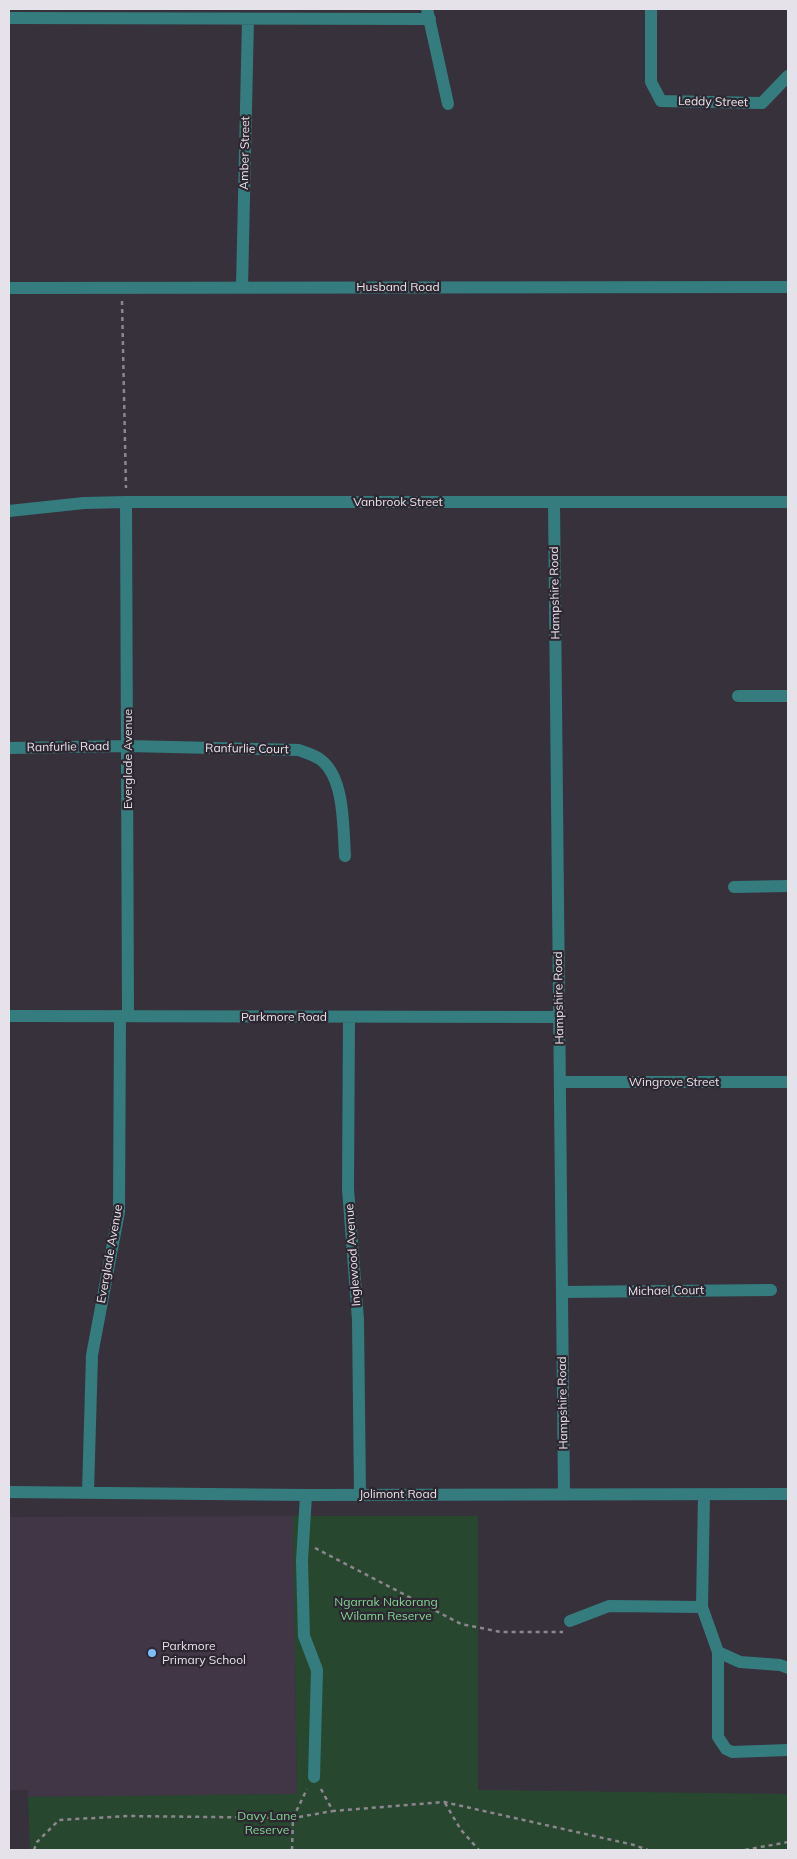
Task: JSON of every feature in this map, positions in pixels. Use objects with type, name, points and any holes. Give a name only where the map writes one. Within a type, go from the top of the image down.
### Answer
[{"type":"street","name":"Leddy Street","points":[[651,9],[651,82],[661,100],[762,102],[788,76]]},
{"type":"street","points":[[9,18],[248,18],[429,14],[448,104]]},
{"type":"street","name":"Amber Street","points":[[242,287],[248,18]]},
{"type":"street","name":"Husband Road","points":[[9,288],[788,287]]},
{"type":"street","name":"Vanbrook Street","points":[[9,511],[84,503],[126,502],[788,502]]},
{"type":"street","name":"Everglade Avenue","points":[[88,1492],[92,1355],[119,1212],[128,746],[126,502]]},
{"type":"street","name":"Hampshire Road","points":[[554,503],[564,1493]]},
{"type":"street","points":[[738,696],[788,696]]},
{"type":"street","name":"Ranfurlie Road","points":[[9,748],[128,746]]},
{"type":"street","name":"Ranfurlie Court","points":[[128,746],[299,750],[321,760],[333,774],[342,807],[345,856]]},
{"type":"street","points":[[734,887],[788,886]]},
{"type":"street","name":"Parkmore Road","points":[[9,1016],[559,1017]]},
{"type":"street","name":"Inglewood Avenue","points":[[349,1017],[348,1189],[358,1320],[360,1494]]},
{"type":"street","name":"Wingrove Street","points":[[560,1082],[788,1082]]},
{"type":"street","name":"Michael Court","points":[[562,1292],[771,1290]]},
{"type":"street","name":"Jolimont Road","points":[[9,1492],[306,1495],[788,1494]]},
{"type":"street","points":[[704,1494],[702,1607],[718,1652],[718,1737],[726,1749],[732,1752],[788,1750]]},
{"type":"street","points":[[306,1495],[303,1541],[304,1636],[317,1670],[314,1777]]},
{"type":"street","points":[[570,1621],[609,1606],[702,1607]]},
{"type":"street","points":[[718,1652],[740,1662],[780,1665],[788,1668]]},
{"type":"path","points":[[122,287],[126,502]]},
{"type":"path","points":[[303,1541],[461,1624],[501,1632],[563,1632],[570,1621]]},
{"type":"path","points":[[314,1777],[333,1811]]},
{"type":"path","points":[[292,1850],[292,1818],[314,1777]]},
{"type":"path","points":[[444,1802],[461,1830],[479,1850]]},
{"type":"path","points":[[34,1850],[37,1842],[60,1820],[128,1816],[292,1818],[333,1811],[444,1802],[634,1845],[648,1850]]},
{"type":"path","points":[[745,1850],[788,1842]]},
{"type":"shaded area","name":"Parkmore Primary School","points":[[293,1516],[297,1794],[28,1797],[28,1790],[9,1790],[9,1517]]},
{"type":"green space","name":"Ngarrak Nakorang Wilamn Reserve","points":[[293,1516],[478,1516],[478,1790],[788,1794],[788,1850],[30,1850],[28,1797],[297,1794]]},
{"type":"place","name":"Parkmore Primary School","points":[[152,1653]]},
{"type":"park label","name":"Davy Lane Reserve","points":[[267,1823]]}]
